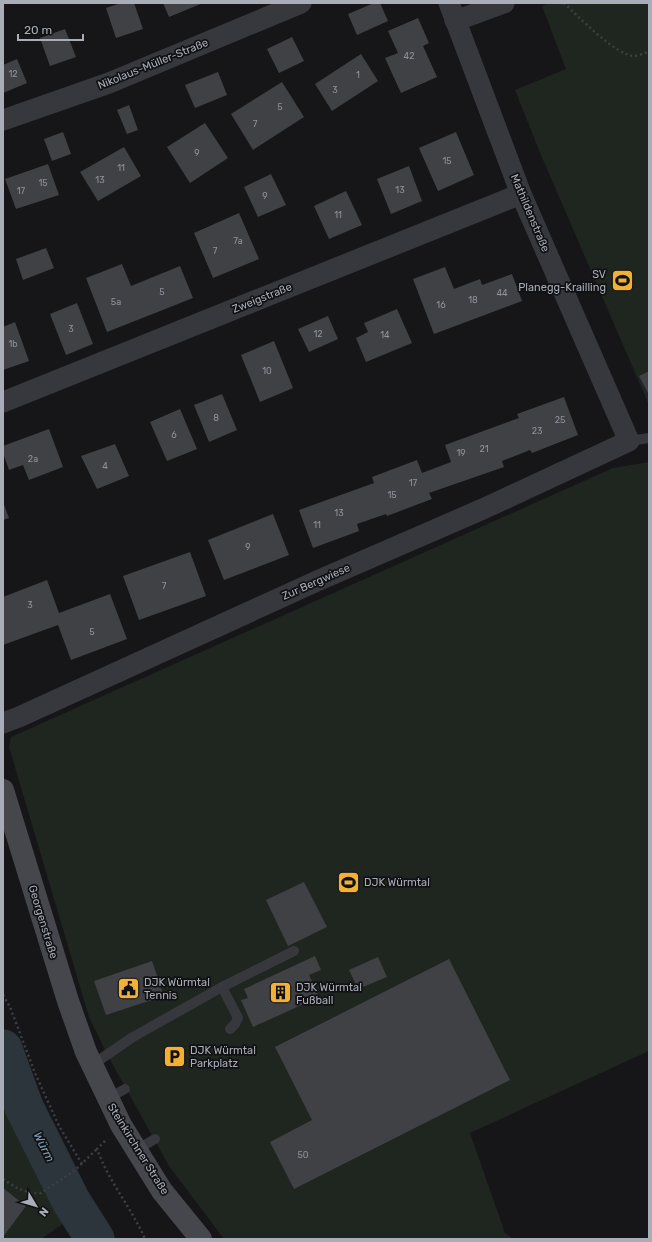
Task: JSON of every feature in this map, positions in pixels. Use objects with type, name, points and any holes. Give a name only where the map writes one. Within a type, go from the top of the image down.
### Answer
[{"type":"street","name":"Nikolaus-Müller-Straße","points":[[3,120],[109,83],[300,3]]},
{"type":"street","points":[[452,12],[504,3]]},
{"type":"street","name":"Mathildenstraße","points":[[452,12],[521,194],[639,440]]},
{"type":"street","name":"Zweigstraße","points":[[3,402],[521,194]]},
{"type":"street","name":"Zur Bergwiese","points":[[3,723],[27,714],[317,581],[639,440]]},
{"type":"street","name":"Georgenstraße","points":[[3,790],[68,1002],[89,1059]]},
{"type":"street","name":"Steinkirchner Straße","points":[[89,1059],[116,1094],[121,1125],[136,1150],[162,1191],[201,1239]]},
{"type":"lane","points":[[89,1059],[133,1037],[222,987],[294,951]]},
{"type":"lane","points":[[222,987],[238,1018],[230,1029]]},
{"type":"lane","points":[[136,1150],[155,1139]]},
{"type":"path","points":[[564,3],[598,34],[623,53],[634,56],[649,52]]},
{"type":"path","points":[[3,994],[10,1007],[35,1073],[59,1126],[82,1164]]},
{"type":"path","points":[[3,1179],[15,1187],[30,1193],[41,1193],[74,1172],[121,1125]]},
{"type":"path","points":[[97,1149],[103,1166],[139,1225],[145,1239]]},
{"type":"shaded area","points":[[549,3],[649,3],[649,405],[541,155],[515,90],[566,69],[542,6]]},
{"type":"shaded area","name":"DJK Würmtal","points":[[649,462],[649,1051],[470,1133],[505,1233],[513,1239],[224,1239],[169,1166],[108,1056],[89,1017],[9,747],[11,737],[613,468]]},
{"type":"shaded area","points":[[3,1103],[70,1219],[41,1239],[3,1239]]},
{"type":"building","points":[[121,3],[134,3],[143,29],[116,38],[106,8]]},
{"type":"building","points":[[163,3],[203,3],[169,17]]},
{"type":"building","points":[[374,3],[380,3],[388,21],[357,35],[348,14]]},
{"type":"building","points":[[418,18],[429,43],[423,46],[437,77],[401,93],[385,58],[398,53],[388,31]]},
{"type":"building","points":[[65,29],[76,57],[50,66],[40,38]]},
{"type":"building","points":[[292,37],[304,61],[279,73],[267,49]]},
{"type":"building","points":[[361,54],[378,81],[332,111],[315,84]]},
{"type":"building","points":[[17,59],[27,83],[3,93],[3,65]]},
{"type":"building","points":[[218,72],[227,95],[195,108],[185,85]]},
{"type":"building","points":[[282,82],[304,117],[253,150],[231,114]]},
{"type":"building","points":[[129,105],[138,130],[127,134],[117,110]]},
{"type":"building","points":[[205,123],[228,158],[190,183],[167,147]]},
{"type":"building","points":[[63,132],[71,154],[52,161],[44,139]]},
{"type":"building","points":[[456,132],[474,175],[438,191],[419,148]]},
{"type":"building","points":[[124,147],[141,176],[98,201],[80,172]]},
{"type":"building","points":[[48,164],[59,195],[16,209],[5,179]]},
{"type":"building","points":[[409,166],[422,201],[391,214],[377,179]]},
{"type":"building","points":[[271,174],[286,205],[258,217],[244,187]]},
{"type":"building","points":[[346,191],[362,225],[329,239],[314,206]]},
{"type":"building","points":[[239,213],[259,259],[213,278],[194,233]]},
{"type":"building","points":[[46,248],[54,268],[23,280],[16,259]]},
{"type":"building","points":[[122,264],[131,286],[180,266],[193,298],[107,332],[86,278]]},
{"type":"building","points":[[445,267],[454,289],[480,279],[482,285],[512,274],[522,301],[434,334],[413,279]]},
{"type":"building","points":[[77,303],[93,344],[66,355],[50,314]]},
{"type":"building","points":[[397,309],[412,343],[366,362],[356,338],[368,332],[364,323]]},
{"type":"building","points":[[328,316],[338,339],[309,352],[298,329]]},
{"type":"building","points":[[15,322],[29,361],[3,370],[3,327]]},
{"type":"building","points":[[274,341],[293,388],[260,402],[241,355]]},
{"type":"building","points":[[649,371],[649,395],[639,376]]},
{"type":"building","points":[[222,394],[237,430],[209,442],[194,405]]},
{"type":"building","points":[[564,397],[578,435],[532,453],[530,450],[502,461],[504,467],[429,493],[432,499],[387,516],[386,514],[357,524],[359,531],[313,548],[299,510],[374,483],[372,477],[417,460],[422,473],[451,462],[445,445],[519,418],[517,414]]},
{"type":"building","points":[[180,409],[197,449],[167,461],[150,422]]},
{"type":"building","points":[[49,429],[63,467],[29,480],[23,465],[9,470],[3,453],[3,446]]},
{"type":"building","points":[[115,444],[129,476],[97,489],[81,456]]},
{"type":"building","points":[[3,502],[9,518],[3,520]]},
{"type":"building","points":[[273,514],[289,555],[224,580],[208,540]]},
{"type":"building","points":[[190,552],[206,596],[139,620],[123,576]]},
{"type":"building","points":[[47,580],[59,613],[110,594],[127,639],[71,660],[58,625],[3,645],[3,597]]},
{"type":"building","points":[[304,882],[327,927],[288,946],[266,900]]},
{"type":"building","name":"DJK Würmtal Fußball","points":[[315,956],[321,970],[309,975],[319,997],[253,1027],[241,1000],[248,998],[244,989]]},
{"type":"building","points":[[378,957],[387,977],[358,989],[349,970]]},
{"type":"building","points":[[449,959],[510,1080],[294,1189],[270,1142],[312,1120],[275,1047]]},
{"type":"building","name":"DJK Würmtal Tennis","points":[[152,961],[164,996],[106,1015],[94,981]]},
{"type":"building","points":[[3,1188],[26,1206],[3,1237]]},
{"type":"waterway","name":"Würm","points":[[3,1049],[24,1107],[71,1201],[95,1239]]},
{"type":"place","name":"SV Planegg-Krailling","points":[[622,280]]},
{"type":"place","name":"DJK Würmtal","points":[[349,882]]},
{"type":"place","name":"DJK Würmtal Tennis","points":[[129,988]]},
{"type":"place","name":"DJK Würmtal Fußball","points":[[281,993]]},
{"type":"place","name":"DJK Würmtal Parkplatz","points":[[175,1056]]}]
